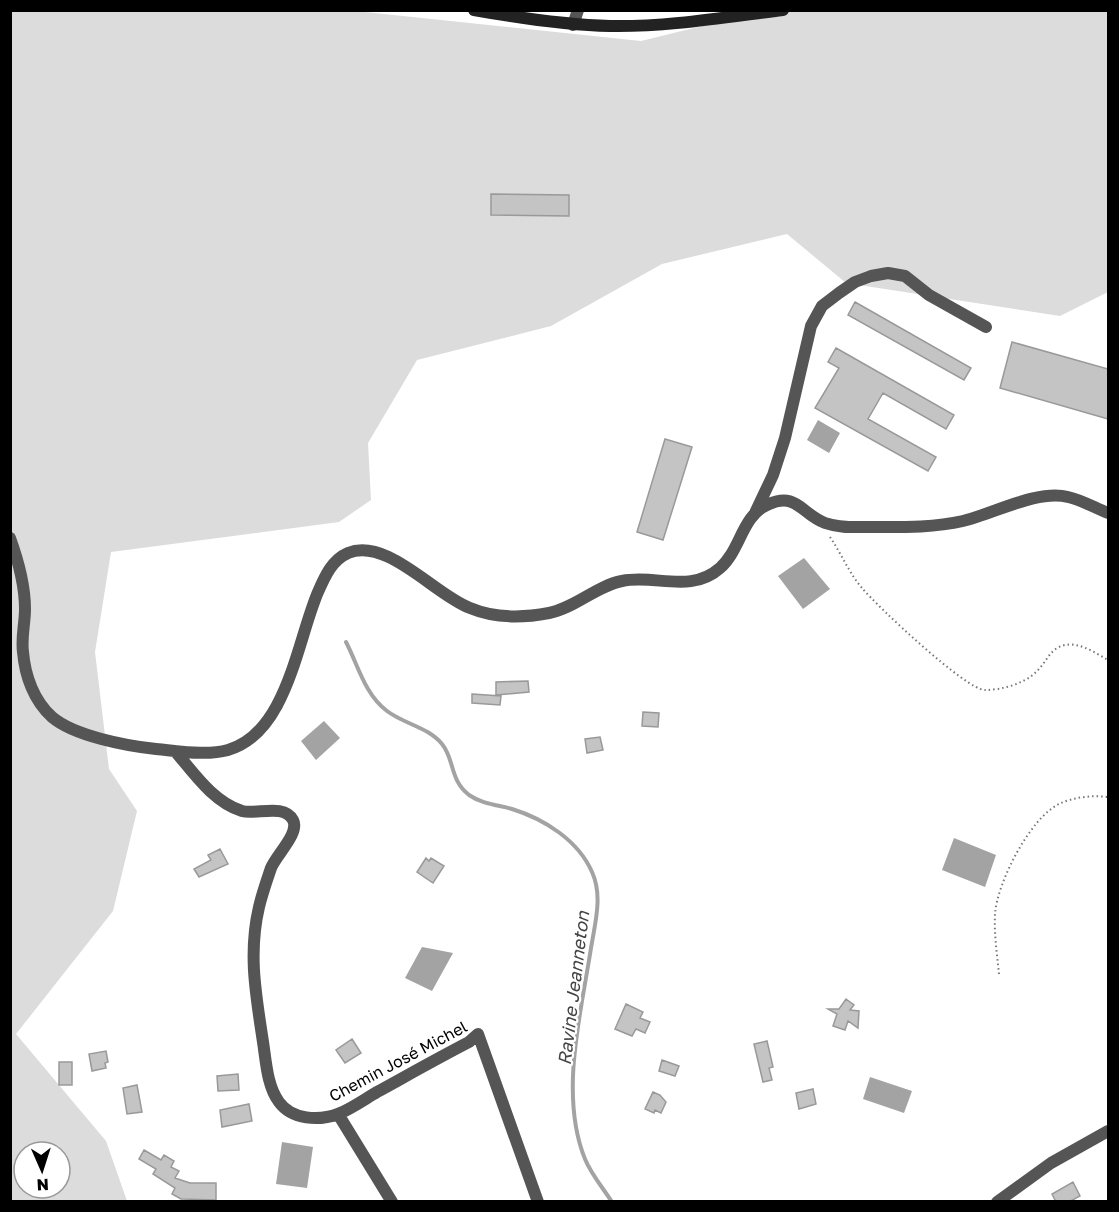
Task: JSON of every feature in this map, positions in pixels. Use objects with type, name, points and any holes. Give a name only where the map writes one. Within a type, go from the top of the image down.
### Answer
[{"type":"street","points":[[474,10],[573,25],[646,25],[783,10]]},
{"type":"street","points":[[573,25],[578,10]]},
{"type":"street","points":[[10,538],[21,579],[25,610],[22,635],[23,657],[29,684],[53,718],[76,730],[139,747],[212,753],[230,750],[247,742],[261,730],[285,690],[310,611],[327,571],[342,556],[351,551],[363,549],[377,552],[396,560],[467,608],[486,614],[521,616],[553,612],[623,581],[675,583],[699,580],[719,569],[730,558],[776,466],[811,326],[822,306],[855,282],[888,273],[905,276],[929,295],[986,327]]},
{"type":"street","points":[[754,513],[767,505],[790,501],[799,504],[818,520],[837,526],[919,526],[961,522],[1053,495],[1066,496],[1108,513]]},
{"type":"street","name":"Chemin José Michel","points":[[175,751],[207,788],[224,801],[243,811],[280,811],[293,820],[294,828],[291,838],[272,866],[259,907],[254,938],[253,975],[268,1075],[279,1101],[295,1116],[312,1118],[338,1114],[469,1042],[478,1034],[538,1202]]},
{"type":"street","points":[[338,1114],[392,1202]]},
{"type":"street","points":[[997,1202],[1051,1163],[1108,1131]]},
{"type":"path","points":[[830,537],[860,585],[885,613],[963,680],[982,690],[1001,689],[1027,678],[1036,672],[1058,648],[1069,645],[1081,646],[1108,660]]},
{"type":"path","points":[[999,974],[995,911],[1007,871],[1022,842],[1046,814],[1058,804],[1089,796],[1108,797]]},
{"type":"shaded area","points":[[346,10],[641,41],[763,11],[1108,11],[1108,292],[1060,316],[846,283],[787,234],[662,264],[551,326],[417,360],[368,443],[371,500],[339,522],[111,552],[95,652],[109,769],[137,811],[113,911],[16,1034],[106,1141],[127,1201],[11,1201],[10,11]]},
{"type":"shaded area","points":[[818,420],[840,433],[829,453],[807,440]]},
{"type":"shaded area","points":[[804,558],[830,589],[803,609],[778,576]]},
{"type":"shaded area","points":[[324,721],[340,738],[316,760],[301,741]]},
{"type":"shaded area","points":[[954,838],[996,855],[985,887],[942,870]]},
{"type":"shaded area","points":[[422,947],[453,953],[432,991],[405,978]]},
{"type":"shaded area","points":[[870,1077],[912,1091],[904,1113],[863,1099]]},
{"type":"shaded area","points":[[282,1142],[313,1147],[307,1188],[276,1184]]},
{"type":"building","points":[[491,194],[569,195],[569,216],[491,215]]},
{"type":"building","points":[[855,302],[971,368],[964,380],[848,315]]},
{"type":"building","points":[[1012,342],[1108,369],[1108,419],[1000,388]]},
{"type":"building","points":[[836,348],[954,415],[946,429],[883,393],[868,419],[936,457],[928,471],[815,408],[839,368],[828,362]]},
{"type":"building","points":[[665,439],[692,447],[663,540],[637,532]]},
{"type":"building","points":[[528,681],[529,692],[496,695],[496,682]]},
{"type":"building","points":[[472,694],[501,696],[500,705],[472,703]]},
{"type":"building","points":[[643,712],[659,713],[658,727],[642,726]]},
{"type":"building","points":[[600,737],[603,750],[587,753],[585,739]]},
{"type":"building","points":[[220,849],[228,864],[199,877],[194,869],[211,860],[208,855]]},
{"type":"building","points":[[426,858],[429,861],[431,858],[444,866],[433,883],[417,872]]},
{"type":"building","points":[[846,999],[854,1005],[850,1010],[859,1011],[858,1028],[848,1021],[845,1030],[833,1026],[837,1014],[828,1009],[839,1009]]},
{"type":"building","points":[[626,1004],[643,1012],[640,1018],[650,1022],[645,1033],[636,1029],[632,1036],[615,1029]]},
{"type":"building","points":[[352,1039],[361,1053],[345,1063],[336,1050]]},
{"type":"building","points":[[767,1041],[773,1067],[769,1068],[772,1080],[763,1082],[754,1044]]},
{"type":"building","points":[[106,1051],[108,1062],[105,1063],[106,1068],[92,1071],[89,1054]]},
{"type":"building","points":[[662,1060],[679,1066],[675,1076],[659,1071]]},
{"type":"building","points":[[59,1062],[72,1062],[72,1085],[59,1085]]},
{"type":"building","points":[[238,1074],[239,1090],[218,1091],[217,1076]]},
{"type":"building","points":[[137,1085],[142,1112],[127,1114],[123,1088]]},
{"type":"building","points":[[813,1089],[816,1104],[799,1109],[796,1093]]},
{"type":"building","points":[[653,1092],[660,1095],[666,1102],[661,1113],[645,1109]]},
{"type":"building","points":[[249,1104],[252,1121],[222,1127],[220,1110]]},
{"type":"building","points":[[144,1150],[161,1160],[164,1155],[174,1161],[171,1167],[179,1171],[175,1178],[190,1183],[216,1183],[216,1200],[181,1199],[172,1194],[175,1188],[153,1174],[156,1169],[139,1159]]},
{"type":"building","points":[[1073,1182],[1080,1196],[1069,1202],[1056,1202],[1052,1194]]},
{"type":"waterway","name":"Ravine Jeanneton","points":[[346,642],[373,697],[387,711],[430,734],[442,744],[449,756],[458,783],[469,795],[524,813],[548,825],[578,850],[592,872],[598,900],[574,1054],[574,1108],[577,1134],[585,1159],[612,1202]]}]
